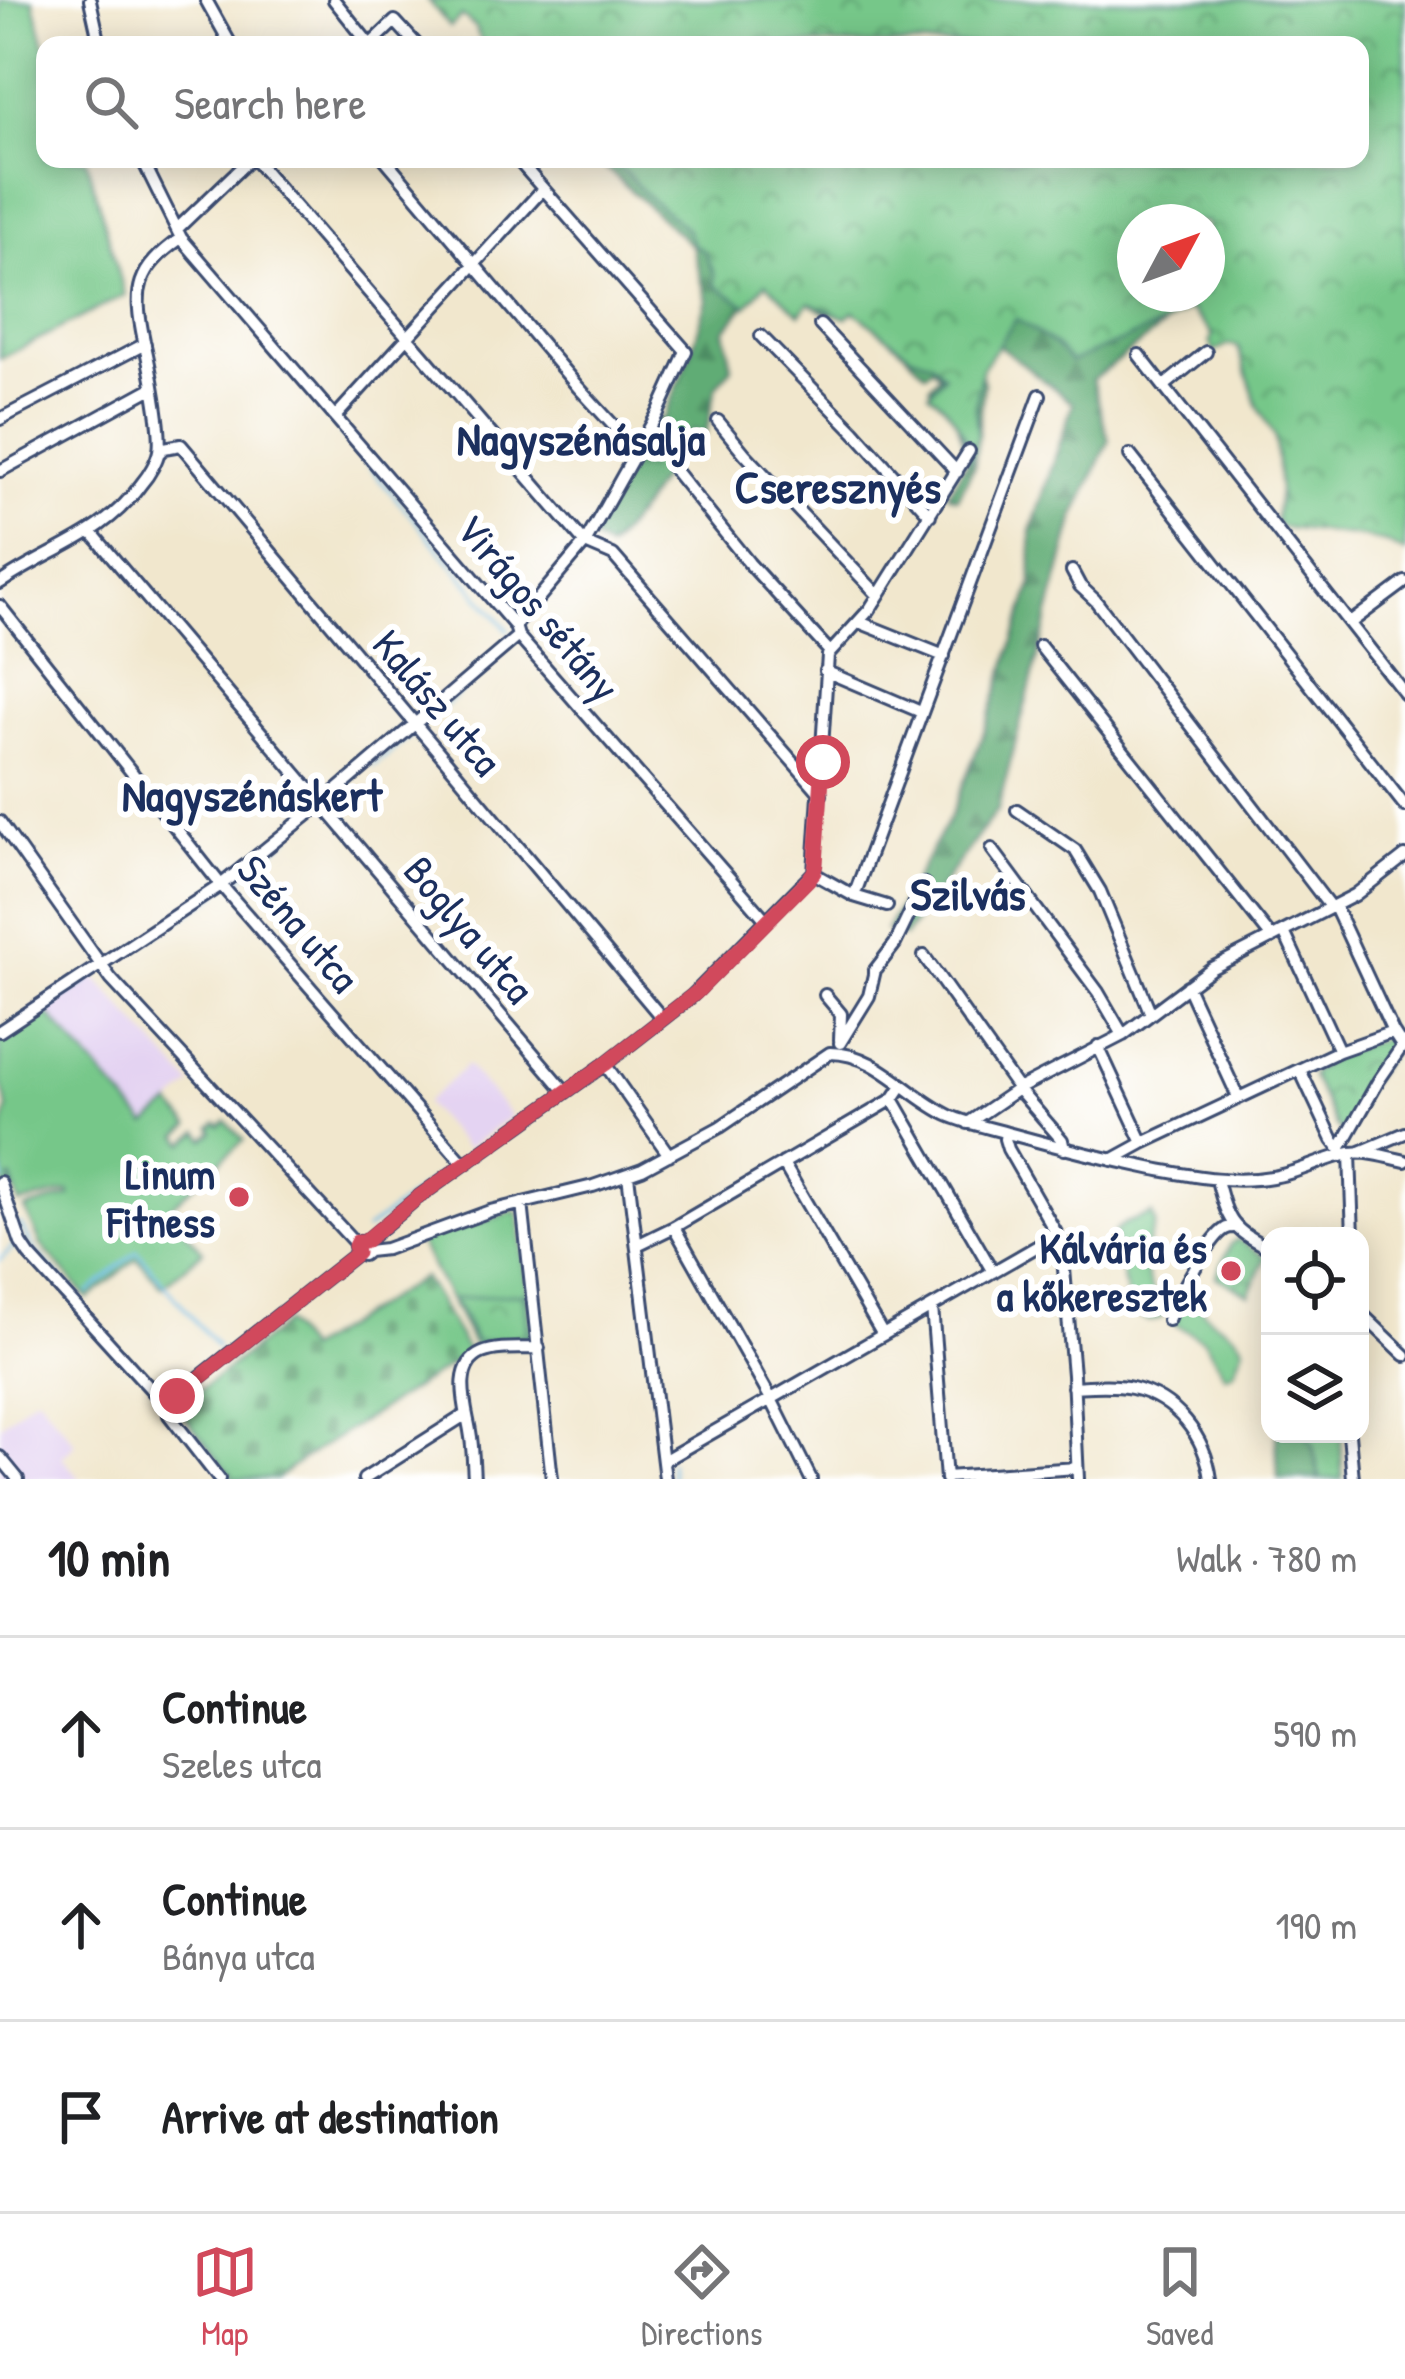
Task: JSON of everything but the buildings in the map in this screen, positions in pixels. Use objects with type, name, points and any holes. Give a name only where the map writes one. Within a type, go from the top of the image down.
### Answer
[{"type":"street","points":[[90,0],[98,36]]},
{"type":"street","points":[[206,0],[226,36]]},
{"type":"street","points":[[334,0],[363,36]]},
{"type":"street","points":[[379,36],[395,21],[408,36]]},
{"type":"street","name":"Virágos sétány","points":[[146,168],[179,234],[766,920]]},
{"type":"street","points":[[0,583],[40,557],[92,533],[145,481],[159,453],[136,309],[142,279],[243,168]]},
{"type":"street","points":[[260,168],[585,543],[613,555],[821,794]]},
{"type":"street","points":[[393,168],[637,452]]},
{"type":"street","points":[[0,1031],[221,885],[321,804],[516,631],[585,543],[637,452],[686,351],[525,168]]},
{"type":"street","points":[[335,417],[543,189]]},
{"type":"street","points":[[820,325],[957,472]]},
{"type":"street","points":[[761,336],[929,515]]},
{"type":"street","points":[[0,418],[145,344]]},
{"type":"street","points":[[1163,386],[1207,352]]},
{"type":"street","points":[[1139,355],[1405,694]]},
{"type":"street","points":[[0,471],[152,388]]},
{"type":"street","points":[[854,896],[1040,395]]},
{"type":"street","points":[[718,421],[878,595]]},
{"type":"street","name":"Kalász utca","points":[[159,453],[181,446],[662,1018]]},
{"type":"street","points":[[168,1408],[361,1248],[375,1231],[697,992],[813,874],[830,652],[878,595],[969,451]]},
{"type":"street","points":[[1130,455],[1405,806]]},
{"type":"street","points":[[672,467],[749,563],[830,652]]},
{"type":"street","name":"Boglya utca","points":[[92,533],[566,1092]]},
{"type":"street","points":[[1072,571],[1333,908],[1403,1044],[1378,1080],[1347,1153],[1352,1227]]},
{"type":"street","points":[[1350,622],[1405,582]]},
{"type":"street","name":"Széna utca","points":[[0,606],[221,885],[464,1164]]},
{"type":"street","points":[[859,622],[944,656]]},
{"type":"street","points":[[1040,646],[1278,935],[1339,1051]]},
{"type":"street","points":[[825,671],[921,712]]},
{"type":"street","points":[[1017,810],[1075,850],[1100,891],[1151,1014]]},
{"type":"street","points":[[0,822],[101,966],[361,1248],[386,1249],[470,1217],[628,1175],[720,1126],[831,1051],[869,996],[875,970],[895,944],[924,884]]},
{"type":"street","points":[[992,849],[1098,992],[1123,1035]]},
{"type":"street","points":[[968,1123],[1018,1089],[1123,1035],[1212,968],[1333,908],[1405,856]]},
{"type":"street","points":[[813,874],[854,896],[887,906]]},
{"type":"street","points":[[924,956],[1064,1149]]},
{"type":"street","points":[[1186,986],[1238,1097]]},
{"type":"street","points":[[826,995],[841,1014],[831,1051]]},
{"type":"street","points":[[1112,1160],[1238,1097],[1393,1032]]},
{"type":"street","points":[[1098,1046],[1143,1143]]},
{"type":"street","points":[[831,1051],[868,1062],[901,1087],[968,1123],[1112,1160],[1217,1180],[1274,1177],[1405,1133]]},
{"type":"street","points":[[605,1064],[670,1155]]},
{"type":"street","points":[[1300,1070],[1333,1140],[1347,1153],[1405,1161]]},
{"type":"street","points":[[637,1245],[893,1099],[901,1087]]},
{"type":"street","points":[[893,1099],[993,1272]]},
{"type":"street","points":[[932,1307],[946,1478],[1078,1473],[1059,1238],[1008,1150],[1006,1133]]},
{"type":"street","points":[[783,1163],[883,1335]]},
{"type":"street","points":[[628,1175],[665,1479]]},
{"type":"street","points":[[1217,1180],[1233,1224],[1261,1244]]},
{"type":"street","points":[[0,1183],[29,1255],[168,1408],[213,1477]]},
{"type":"street","points":[[521,1203],[552,1479]]},
{"type":"street","points":[[1168,1321],[1175,1301],[1215,1241],[1233,1224]]},
{"type":"street","points":[[674,1227],[811,1479]]},
{"type":"street","points":[[663,1461],[1059,1238]]},
{"type":"street","points":[[1369,1321],[1405,1355]]},
{"type":"street","points":[[474,1479],[463,1376],[472,1360],[484,1352],[539,1348]]},
{"type":"street","points":[[1073,1387],[1130,1387],[1166,1403],[1200,1438],[1210,1479]]},
{"type":"street","points":[[364,1479],[465,1415]]},
{"type":"street","points":[[1350,1443],[1353,1479]]},
{"type":"street","points":[[0,1457],[16,1478]]},
{"type":"shaded area","points":[[94,976],[192,1085],[148,1125],[43,1008]]},
{"type":"shaded area","points":[[467,1065],[511,1116],[466,1149],[425,1103]]},
{"type":"shaded area","points":[[36,1395],[76,1444],[62,1457],[80,1479],[0,1479],[0,1426]]},
{"type":"green space","points":[[0,0],[33,0],[43,36],[36,36],[36,168],[89,168],[125,295],[0,359]]},
{"type":"green space","points":[[428,0],[1405,0],[1405,553],[1363,537],[1280,527],[1275,521],[1279,492],[1275,437],[1257,405],[1238,347],[1229,345],[1214,352],[1213,335],[1193,312],[1225,312],[1225,204],[1117,204],[1117,312],[1185,312],[1071,362],[1016,319],[982,368],[973,462],[957,423],[929,393],[944,375],[932,362],[911,355],[854,311],[846,318],[809,303],[800,314],[766,283],[747,306],[715,285],[704,251],[694,245],[687,229],[618,168],[1369,168],[1369,36],[479,36],[462,16],[450,27]]},
{"type":"green space","points":[[1226,0],[1405,0],[1369,130],[1369,36],[1333,36]]},
{"type":"green space","points":[[606,168],[1359,168],[1283,442],[1242,348],[1201,312],[1225,312],[1225,204],[1117,204],[1117,312],[1181,312],[1092,380],[1109,441],[1075,516],[998,809],[904,937],[886,930],[950,817],[986,727],[1032,585],[1031,531],[1073,403],[997,344],[978,368],[984,383],[974,466],[957,498],[948,494],[967,460],[956,418],[930,386],[940,374],[932,367],[926,373],[863,312],[828,314],[767,279],[725,330],[732,367],[716,387],[706,434],[692,430],[641,509],[608,549],[591,539],[657,419],[663,420],[707,300],[692,246]]},
{"type":"green space","points":[[43,1008],[147,1125],[171,1104],[190,1126],[179,1136],[185,1143],[199,1132],[205,1139],[213,1132],[211,1128],[226,1121],[244,1140],[167,1210],[203,1251],[162,1287],[137,1258],[88,1299],[41,1245],[25,1209],[70,1196],[69,1192],[19,1204],[12,1178],[12,1190],[6,1191],[2,1148],[8,1108],[0,1080],[0,1034]]},
{"type":"green space","points":[[1390,1036],[1395,1048],[1365,1087],[1343,1133],[1311,1075],[1337,1056]]},
{"type":"green space","points":[[516,1211],[533,1339],[530,1344],[476,1350],[418,1241]]},
{"type":"green space","points":[[1152,1214],[1155,1224],[1145,1262],[1163,1316],[1149,1321],[1136,1314],[1137,1302],[1128,1302],[1114,1232]]},
{"type":"green space","points":[[1237,1239],[1261,1254],[1261,1268],[1249,1294],[1216,1276]]},
{"type":"green space","points":[[423,1277],[469,1353],[276,1479],[234,1479],[178,1408],[285,1323],[306,1350]]},
{"type":"green space","points":[[523,1293],[527,1336],[476,1342],[453,1299]]},
{"type":"green space","points":[[1196,1296],[1205,1313],[1244,1347],[1234,1371],[1225,1375],[1204,1340],[1174,1324],[1180,1304]]},
{"type":"green space","points":[[1276,1443],[1311,1443],[1320,1479],[1278,1479]]},
{"type":"green space","points":[[1341,1443],[1342,1479],[1320,1479],[1312,1444]]},
{"type":"waterway","points":[[340,432],[508,630]]},
{"type":"waterway","points":[[431,718],[475,679]]},
{"type":"waterway","points":[[373,766],[414,733]]},
{"type":"waterway","points":[[239,879],[290,836]]},
{"type":"waterway","points":[[111,965],[219,893]]},
{"type":"waterway","points":[[0,1037],[88,981]]},
{"type":"waterway","points":[[366,1230],[454,1164]]},
{"type":"waterway","points":[[0,1165],[4,1181]]},
{"type":"waterway","points":[[20,1224],[35,1251],[72,1291]]},
{"type":"waterway","points":[[0,1260],[14,1245]]},
{"type":"waterway","points":[[88,1293],[137,1251],[217,1347]]},
{"type":"waterway","points":[[670,1463],[672,1479]]},
{"type":"place","name":"Linum Fitness","points":[[239,1197]]},
{"type":"place","name":"Kálvária és a kőkeresztek","points":[[1231,1271]]},
{"type":"district","name":"Nagyszénásalja","points":[[581,438]]},
{"type":"district","name":"Cseresznyés","points":[[838,486]]},
{"type":"district","name":"Nagyszénáskert","points":[[252,794]]},
{"type":"district","name":"Szilvás","points":[[968,893]]},
{"type":"route","points":[[177,1396],[357,1253],[357,1242],[364,1242],[697,992],[814,872],[823,762]]}]
